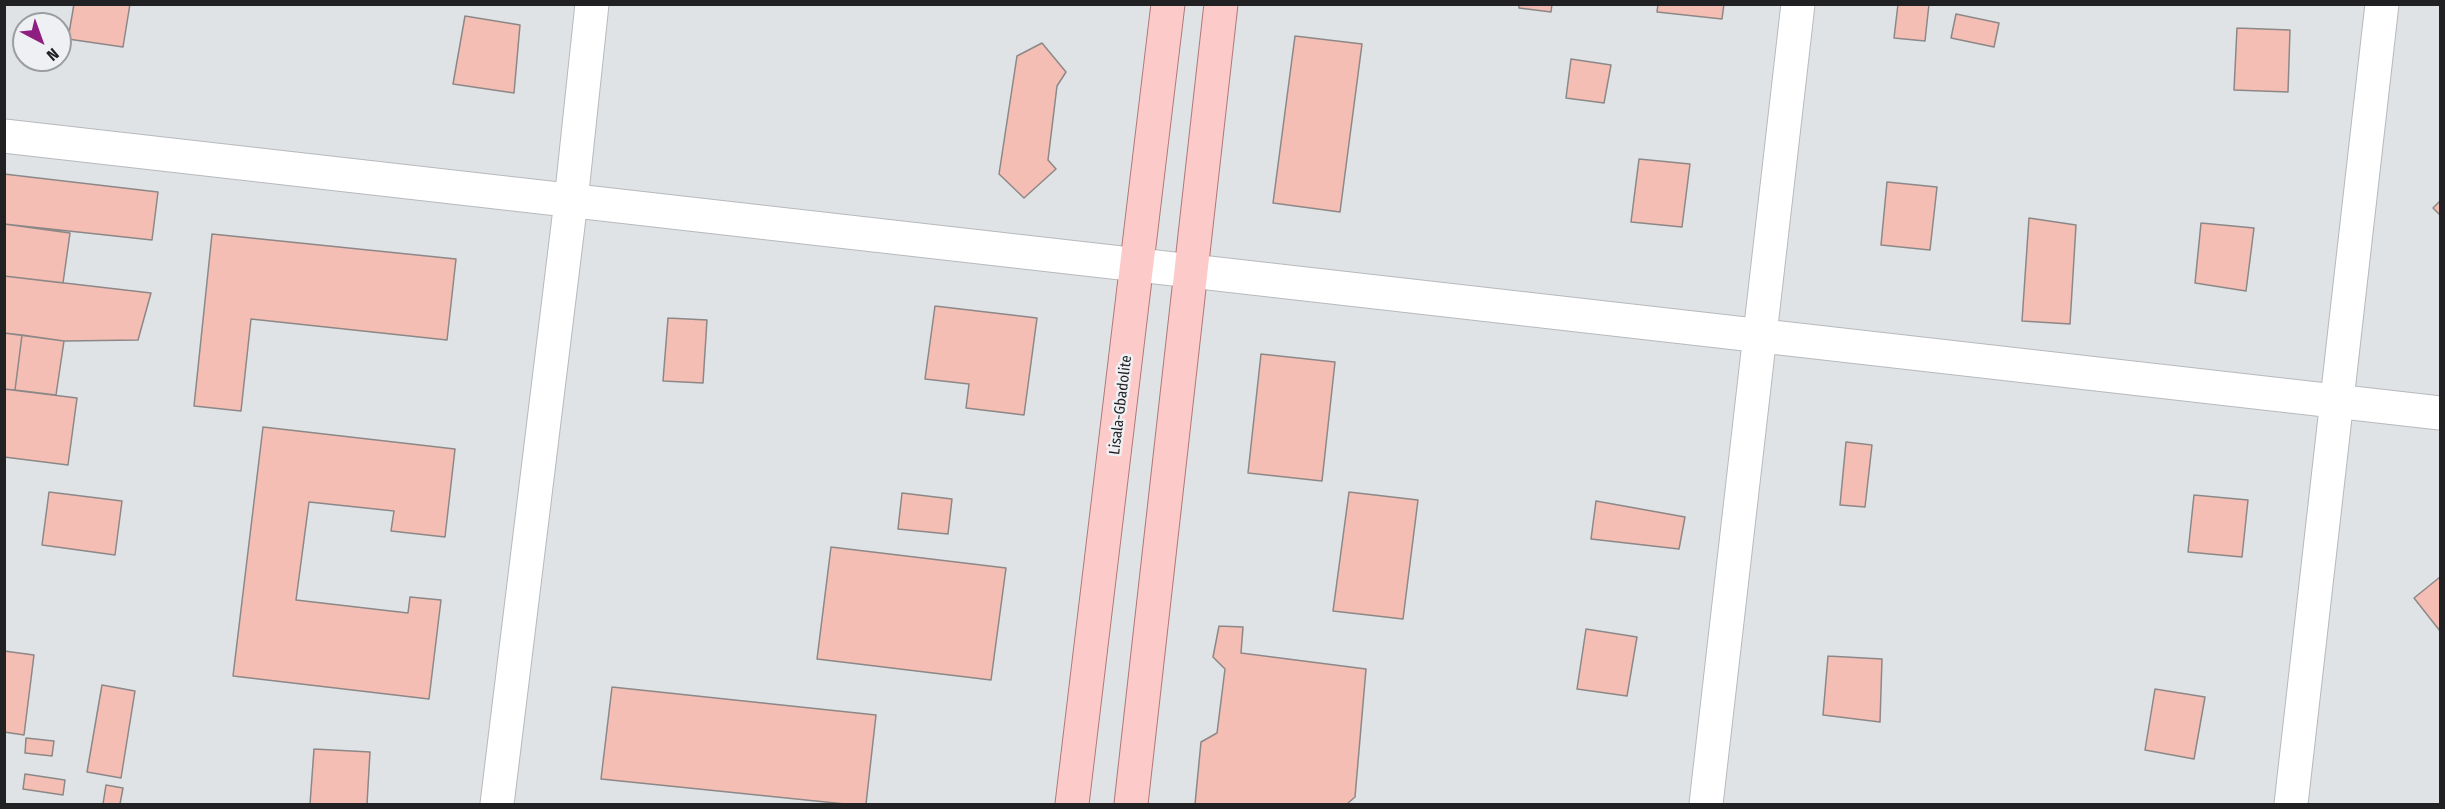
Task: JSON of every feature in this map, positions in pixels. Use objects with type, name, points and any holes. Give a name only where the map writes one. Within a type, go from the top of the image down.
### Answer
[{"type":"main road","name":"Lisala-Gbadolite","points":[[1072,804],[1168,4]]},
{"type":"main road","points":[[1131,804],[1221,4]]},
{"type":"street","points":[[497,804],[571,201],[592,4]]},
{"type":"street","points":[[1706,804],[1798,4]]},
{"type":"street","points":[[2291,804],[2382,4]]},
{"type":"street","points":[[4,136],[2440,413]]},
{"type":"building","points":[[74,4],[130,4],[123,47],[72,40]]},
{"type":"building","points":[[1519,4],[1552,4],[1551,12],[1519,8]]},
{"type":"building","points":[[1658,4],[1724,4],[1722,19],[1657,12]]},
{"type":"building","points":[[1898,4],[1929,4],[1925,41],[1894,38]]},
{"type":"building","points":[[1956,14],[1999,23],[1994,47],[1951,38]]},
{"type":"building","points":[[465,16],[520,25],[514,93],[453,84]]},
{"type":"building","points":[[2237,28],[2290,30],[2288,92],[2234,90]]},
{"type":"building","points":[[1295,36],[1362,44],[1340,212],[1273,203]]},
{"type":"building","points":[[1042,43],[1066,72],[1057,86],[1048,160],[1056,169],[1024,198],[999,174],[1017,56]]},
{"type":"building","points":[[1571,59],[1611,65],[1604,103],[1566,98]]},
{"type":"building","points":[[1639,159],[1690,164],[1682,227],[1631,222]]},
{"type":"building","points":[[4,174],[158,192],[152,240],[4,224]]},
{"type":"building","points":[[1887,182],[1937,187],[1930,250],[1881,245]]},
{"type":"building","points":[[2440,201],[2440,215],[2433,208]]},
{"type":"building","points":[[2029,218],[2076,225],[2070,324],[2022,321]]},
{"type":"building","points":[[2201,223],[2254,228],[2246,291],[2195,283]]},
{"type":"building","points":[[4,224],[70,233],[63,283],[4,276]]},
{"type":"building","points":[[212,234],[456,259],[447,340],[251,319],[241,411],[194,406]]},
{"type":"building","points":[[4,276],[151,293],[138,340],[64,341],[4,333]]},
{"type":"building","points":[[935,306],[1037,318],[1024,415],[966,408],[969,384],[925,379]]},
{"type":"building","points":[[668,318],[707,320],[703,383],[663,381]]},
{"type":"building","points":[[4,333],[22,335],[15,390],[4,389]]},
{"type":"building","points":[[22,335],[64,341],[56,395],[15,390]]},
{"type":"building","points":[[1261,354],[1335,362],[1322,481],[1248,473]]},
{"type":"building","points":[[4,389],[77,398],[68,465],[4,457]]},
{"type":"building","points":[[263,427],[455,449],[445,537],[391,531],[394,511],[309,502],[296,600],[408,613],[410,597],[441,600],[429,699],[233,676]]},
{"type":"building","points":[[1846,442],[1872,445],[1865,507],[1840,505]]},
{"type":"building","points":[[49,492],[122,501],[115,555],[42,545]]},
{"type":"building","points":[[1349,492],[1418,500],[1403,619],[1333,611]]},
{"type":"building","points":[[902,493],[952,499],[948,534],[898,529]]},
{"type":"building","points":[[2194,495],[2248,500],[2242,557],[2188,552]]},
{"type":"building","points":[[1596,501],[1685,517],[1679,549],[1591,539]]},
{"type":"building","points":[[831,547],[1006,568],[991,680],[817,659]]},
{"type":"building","points":[[2440,577],[2440,631],[2414,598]]},
{"type":"building","points":[[1219,626],[1243,627],[1241,653],[1366,669],[1355,797],[1347,804],[1195,804],[1201,742],[1217,733],[1225,669],[1213,657]]},
{"type":"building","points":[[1586,629],[1637,637],[1627,696],[1577,689]]},
{"type":"building","points":[[4,651],[34,655],[24,735],[4,732]]},
{"type":"building","points":[[1828,656],[1882,659],[1880,722],[1823,715]]},
{"type":"building","points":[[102,685],[135,691],[121,778],[87,772]]},
{"type":"building","points":[[612,687],[876,715],[866,804],[845,804],[601,779]]},
{"type":"building","points":[[2155,689],[2205,697],[2194,759],[2145,750]]},
{"type":"building","points":[[26,738],[54,741],[52,756],[25,753]]},
{"type":"building","points":[[314,749],[370,752],[367,804],[310,804]]},
{"type":"building","points":[[25,774],[65,780],[63,795],[23,789]]},
{"type":"building","points":[[106,785],[123,788],[120,804],[103,804]]}]
